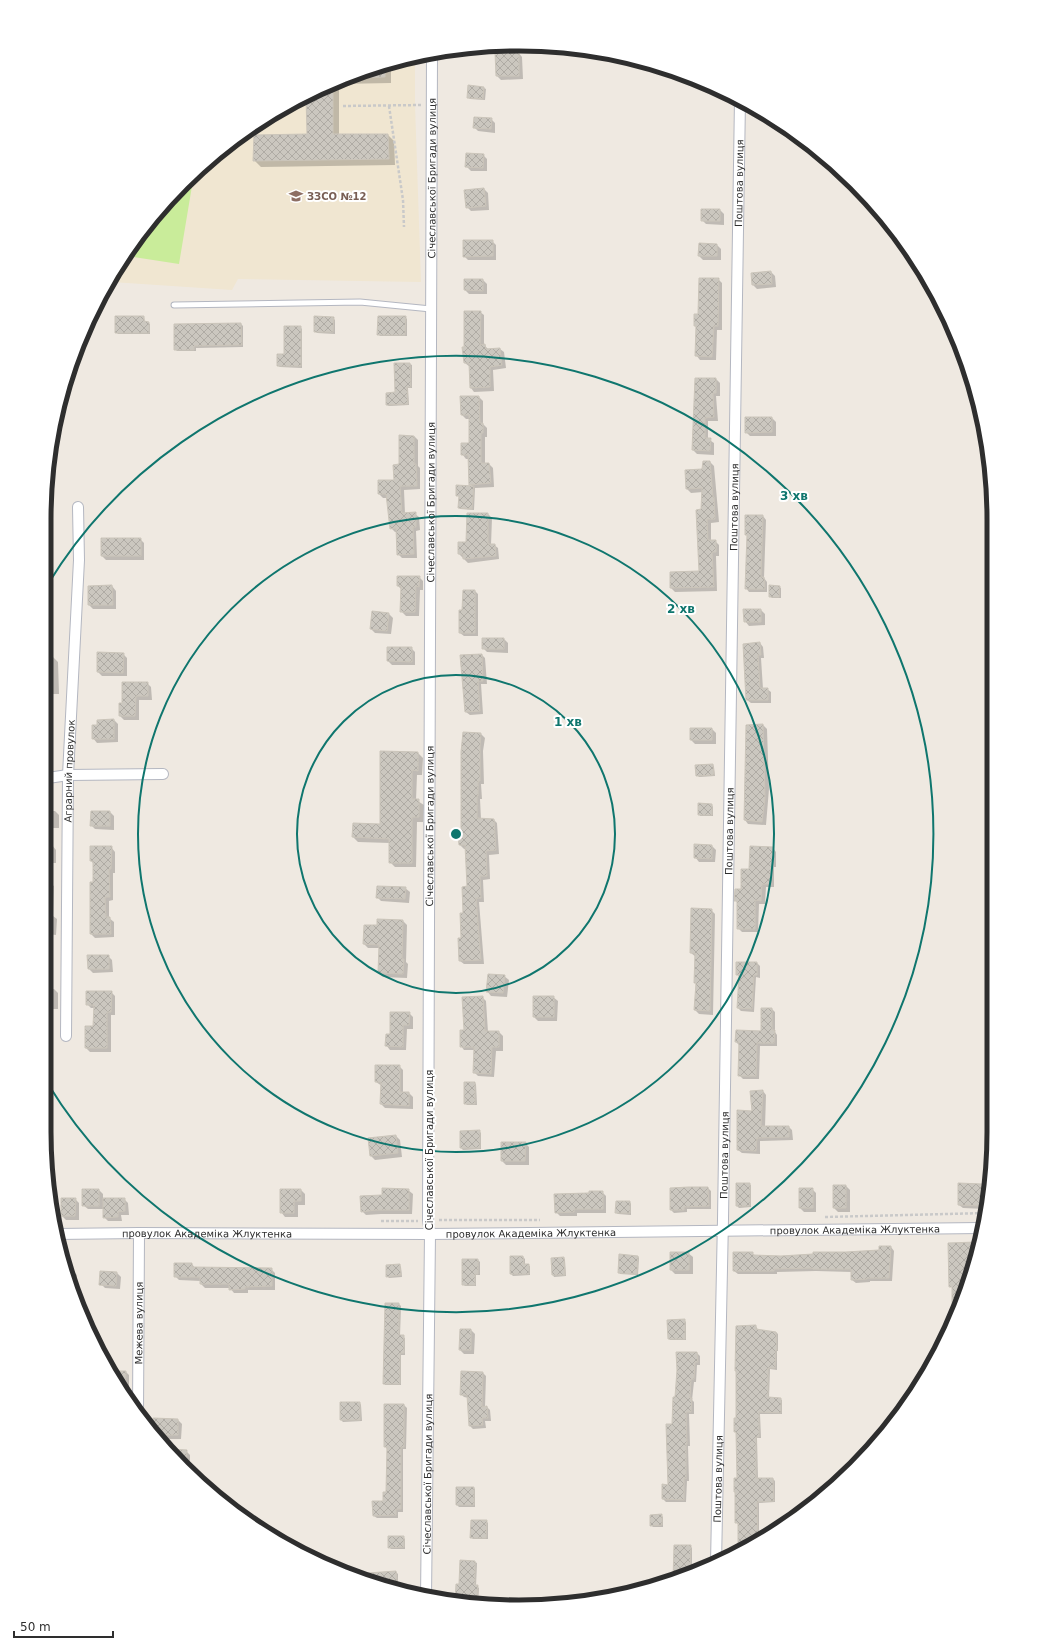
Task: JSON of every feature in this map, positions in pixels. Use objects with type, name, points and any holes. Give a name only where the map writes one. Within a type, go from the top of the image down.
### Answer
[{"type":"street","name":"Січеславської Бригади вулиця","points":[[426,1591],[430,1234],[428,1220],[432,59]]},
{"type":"street","name":"Поштова вулиця","points":[[716,1556],[740,107]]},
{"type":"street","name":"Аграрний провулок","points":[[66,1036],[68,775],[79,560],[78,507]]},
{"type":"street","points":[[51,778],[68,775],[163,774]]},
{"type":"street","name":"провулок Академіка Жлуктенка","points":[[63,1234],[139,1232],[430,1234],[977,1228]]},
{"type":"street","name":"Межева вулиця","points":[[138,1403],[139,1232]]},
{"type":"lane","points":[[174,305],[360,302],[431,309]]},
{"type":"path","points":[[343,106],[432,105]]},
{"type":"path","points":[[389,106],[403,200],[404,227]]},
{"type":"path","points":[[819,1217],[980,1213]]},
{"type":"path","points":[[381,1221],[548,1220]]},
{"type":"shaded area","name":"ЗЗСО №12","points":[[415,63],[421,282],[238,279],[232,290],[116,282],[130,259],[167,210],[210,167],[234,148],[259,130],[312,99],[369,76]]},
{"type":"green space","points":[[192,184],[179,264],[132,257],[167,210]]},
{"type":"building","points":[[519,51],[519,76],[496,76],[495,52]]},
{"type":"building","points":[[385,71],[385,77],[365,78]]},
{"type":"building","points":[[468,85],[484,87],[483,99],[467,98]]},
{"type":"building","points":[[333,90],[333,134],[388,134],[389,159],[253,161],[254,135],[307,134],[306,102]]},
{"type":"building","points":[[474,117],[492,118],[491,129],[473,128]]},
{"type":"building","points":[[466,153],[484,154],[483,168],[465,167]]},
{"type":"building","points":[[484,188],[486,206],[466,208],[464,190]]},
{"type":"building","points":[[701,209],[720,209],[720,221],[701,221]]},
{"type":"building","points":[[463,240],[493,240],[493,256],[463,257]]},
{"type":"building","points":[[699,243],[717,244],[717,256],[698,256]]},
{"type":"building","points":[[771,271],[772,284],[752,285],[751,273]]},
{"type":"building","points":[[699,278],[719,278],[718,326],[714,326],[712,357],[695,356],[696,326],[694,326],[694,314],[698,314]]},
{"type":"building","points":[[464,279],[483,279],[483,291],[464,290]]},
{"type":"building","points":[[464,311],[481,311],[480,345],[485,344],[486,349],[500,348],[502,365],[490,367],[490,387],[470,388],[469,363],[464,363],[462,347],[464,347]]},
{"type":"building","points":[[115,316],[144,316],[144,321],[149,322],[149,333],[115,333]]},
{"type":"building","points":[[314,316],[334,317],[333,332],[314,332]]},
{"type":"building","points":[[378,316],[406,316],[405,335],[377,335]]},
{"type":"building","points":[[241,323],[242,345],[194,346],[194,350],[174,350],[174,324]]},
{"type":"building","points":[[284,326],[301,326],[301,366],[277,366],[277,354],[284,354]]},
{"type":"building","points":[[394,363],[410,363],[411,387],[407,387],[408,404],[386,405],[386,393],[395,392]]},
{"type":"building","points":[[695,378],[716,378],[716,393],[713,393],[714,417],[705,418],[705,438],[711,438],[710,451],[692,450]]},
{"type":"building","points":[[460,396],[479,396],[480,423],[483,423],[483,433],[481,433],[481,463],[489,463],[491,483],[469,485],[468,455],[461,455],[461,443],[469,443],[469,415],[461,415]]},
{"type":"building","points":[[745,417],[772,417],[772,432],[745,433]]},
{"type":"building","points":[[399,435],[414,436],[414,464],[416,464],[417,486],[400,486],[402,513],[416,512],[416,527],[413,527],[414,554],[397,555],[396,528],[390,529],[386,494],[378,494],[378,480],[394,480],[393,465],[399,464]]},
{"type":"building","points":[[703,461],[710,461],[714,497],[715,519],[707,519],[708,540],[716,540],[716,552],[712,552],[714,587],[670,588],[670,572],[699,571],[696,510],[701,509],[702,488],[686,489],[685,470],[702,469]]},
{"type":"building","points":[[456,485],[474,486],[472,509],[458,508],[459,496],[456,496]]},
{"type":"building","points":[[467,513],[488,513],[488,544],[495,544],[496,556],[463,559],[463,554],[458,554],[458,542],[466,542]]},
{"type":"building","points":[[745,515],[763,515],[761,577],[764,577],[765,589],[745,589],[747,535],[745,535]]},
{"type":"building","points":[[101,538],[141,538],[141,556],[101,556]]},
{"type":"building","points":[[397,576],[420,576],[419,587],[416,586],[415,612],[400,612],[401,586],[397,586]]},
{"type":"building","points":[[112,585],[113,605],[88,605],[88,586]]},
{"type":"building","points":[[769,585],[780,586],[779,597],[769,597]]},
{"type":"building","points":[[463,590],[475,590],[475,633],[459,633],[459,610],[462,610]]},
{"type":"building","points":[[743,609],[761,609],[761,622],[744,622]]},
{"type":"building","points":[[372,611],[389,613],[387,631],[370,629]]},
{"type":"building","points":[[482,638],[504,638],[504,649],[482,649]]},
{"type":"building","points":[[760,642],[761,655],[758,655],[760,688],[768,688],[768,700],[746,700],[743,644]]},
{"type":"building","points":[[387,647],[412,647],[412,662],[387,661]]},
{"type":"building","points":[[97,652],[124,653],[123,673],[97,672]]},
{"type":"building","points":[[482,654],[483,681],[478,681],[480,711],[465,712],[460,655]]},
{"type":"building","points":[[122,682],[148,682],[148,696],[136,696],[135,716],[119,716],[119,703],[122,703]]},
{"type":"building","points":[[114,719],[114,739],[92,739],[92,725],[97,725],[97,720]]},
{"type":"building","points":[[763,724],[765,798],[762,822],[744,820],[746,725]]},
{"type":"building","points":[[690,728],[712,728],[712,740],[690,740]]},
{"type":"building","points":[[463,732],[481,733],[480,781],[478,781],[477,818],[494,819],[496,850],[486,851],[487,876],[480,876],[481,898],[476,898],[481,960],[459,961],[458,938],[461,938],[460,913],[463,913],[462,887],[467,886],[465,845],[459,845],[458,834],[461,834],[461,752]]},
{"type":"building","points":[[380,751],[418,752],[418,771],[412,770],[412,799],[419,799],[419,817],[412,817],[412,863],[389,863],[389,839],[352,837],[353,823],[380,824]]},
{"type":"building","points":[[713,764],[714,775],[696,776],[695,765]]},
{"type":"building","points":[[698,803],[712,804],[712,815],[698,815]]},
{"type":"building","points":[[91,811],[110,811],[110,826],[90,826]]},
{"type":"building","points":[[694,844],[712,845],[712,859],[694,858]]},
{"type":"building","points":[[90,846],[112,846],[111,869],[109,869],[110,897],[105,897],[106,917],[110,917],[111,934],[90,934],[90,882],[93,882],[93,861],[90,861]]},
{"type":"building","points":[[750,846],[773,847],[770,884],[762,884],[761,901],[755,900],[755,929],[737,929],[737,901],[734,901],[735,889],[741,889],[741,869],[749,869]]},
{"type":"building","points":[[377,886],[406,887],[405,899],[376,898]]},
{"type":"building","points":[[691,908],[712,909],[710,1011],[694,1010],[696,983],[694,983],[695,953],[690,953]]},
{"type":"building","points":[[377,919],[403,920],[403,974],[378,973],[379,945],[363,944],[364,925],[377,925]]},
{"type":"building","points":[[87,955],[109,955],[109,969],[88,969]]},
{"type":"building","points":[[736,962],[757,962],[757,975],[754,975],[752,1009],[737,1008],[739,975],[736,975]]},
{"type":"building","points":[[488,974],[505,975],[503,993],[486,992]]},
{"type":"building","points":[[86,991],[112,991],[111,1012],[107,1012],[107,1048],[85,1048],[85,1026],[93,1026],[94,1005],[86,1005]]},
{"type":"building","points":[[483,996],[485,1031],[499,1031],[499,1047],[492,1047],[491,1074],[473,1073],[474,1047],[460,1047],[460,1030],[464,1030],[462,997]]},
{"type":"building","points":[[533,996],[554,996],[554,1017],[533,1017]]},
{"type":"building","points":[[761,1008],[772,1008],[772,1030],[775,1030],[774,1043],[757,1043],[756,1076],[738,1076],[739,1042],[735,1042],[736,1030],[761,1031]]},
{"type":"building","points":[[390,1012],[410,1012],[409,1025],[403,1025],[403,1047],[385,1046],[386,1034],[390,1034]]},
{"type":"building","points":[[375,1065],[400,1065],[400,1092],[409,1092],[409,1106],[380,1104],[381,1082],[375,1082]]},
{"type":"building","points":[[464,1082],[475,1082],[475,1104],[464,1104]]},
{"type":"building","points":[[763,1090],[761,1126],[789,1126],[789,1137],[757,1138],[756,1151],[737,1150],[737,1110],[752,1111],[750,1091]]},
{"type":"building","points":[[480,1130],[480,1148],[460,1148],[460,1131]]},
{"type":"building","points":[[396,1135],[398,1153],[370,1156],[368,1138]]},
{"type":"building","points":[[501,1142],[526,1142],[525,1161],[501,1161]]},
{"type":"building","points":[[736,1183],[750,1183],[750,1206],[736,1206]]},
{"type":"building","points":[[958,1183],[982,1184],[981,1206],[958,1205]]},
{"type":"building","points":[[833,1185],[846,1185],[846,1208],[833,1208]]},
{"type":"building","points":[[708,1187],[709,1206],[684,1207],[684,1210],[670,1210],[670,1188]]},
{"type":"building","points":[[382,1188],[409,1189],[409,1210],[376,1210],[361,1212],[360,1196],[382,1195]]},
{"type":"building","points":[[799,1188],[813,1188],[813,1208],[799,1208]]},
{"type":"building","points":[[82,1189],[99,1189],[99,1206],[82,1206]]},
{"type":"building","points":[[280,1189],[301,1189],[301,1201],[294,1201],[294,1213],[280,1213]]},
{"type":"building","points":[[589,1191],[603,1191],[603,1209],[574,1209],[574,1212],[555,1213],[554,1194],[589,1193]]},
{"type":"building","points":[[61,1198],[76,1198],[75,1216],[61,1216]]},
{"type":"building","points":[[103,1198],[125,1198],[125,1211],[118,1212],[118,1217],[103,1218]]},
{"type":"building","points":[[616,1201],[630,1201],[630,1213],[615,1213]]},
{"type":"building","points":[[974,1242],[962,1282],[952,1308],[952,1287],[949,1287],[948,1243]]},
{"type":"building","points":[[879,1246],[891,1246],[889,1278],[851,1280],[851,1269],[813,1268],[774,1269],[774,1271],[733,1271],[733,1252],[753,1252],[753,1255],[781,1256],[813,1254],[813,1252],[879,1250]]},
{"type":"building","points":[[670,1252],[689,1252],[689,1270],[670,1270]]},
{"type":"building","points":[[619,1254],[638,1256],[637,1274],[618,1273]]},
{"type":"building","points":[[510,1256],[523,1256],[524,1264],[529,1264],[529,1274],[510,1274]]},
{"type":"building","points":[[564,1257],[565,1275],[552,1275],[551,1258]]},
{"type":"building","points":[[462,1259],[478,1259],[478,1274],[475,1274],[475,1285],[462,1285]]},
{"type":"building","points":[[174,1263],[192,1263],[192,1267],[272,1268],[272,1286],[245,1287],[245,1289],[229,1290],[229,1284],[200,1284],[200,1277],[174,1277]]},
{"type":"building","points":[[400,1264],[401,1275],[386,1277],[386,1265]]},
{"type":"building","points":[[100,1271],[117,1272],[116,1286],[99,1285]]},
{"type":"building","points":[[385,1303],[399,1303],[399,1335],[404,1335],[404,1353],[400,1353],[400,1384],[383,1384]]},
{"type":"building","points":[[685,1319],[685,1339],[668,1339],[667,1320]]},
{"type":"building","points":[[756,1325],[756,1329],[776,1332],[777,1350],[775,1368],[768,1368],[768,1397],[781,1398],[781,1413],[759,1412],[759,1437],[756,1437],[756,1478],[773,1478],[774,1501],[757,1502],[758,1534],[738,1545],[738,1523],[735,1523],[734,1492],[734,1478],[737,1478],[736,1432],[734,1432],[734,1418],[736,1418],[736,1326]]},
{"type":"building","points":[[460,1329],[471,1329],[471,1350],[459,1350]]},
{"type":"building","points":[[676,1352],[697,1352],[698,1362],[695,1362],[694,1379],[691,1379],[691,1412],[686,1412],[687,1444],[684,1500],[662,1499],[662,1484],[668,1485],[666,1424],[672,1424],[673,1397],[675,1397],[677,1370]]},
{"type":"building","points":[[117,1371],[126,1371],[125,1385]]},
{"type":"building","points":[[461,1371],[483,1372],[482,1407],[487,1406],[488,1418],[482,1418],[483,1425],[469,1426],[467,1395],[460,1395]]},
{"type":"building","points":[[340,1402],[360,1402],[360,1420],[340,1420]]},
{"type":"building","points":[[384,1404],[404,1404],[404,1447],[401,1447],[401,1509],[396,1509],[396,1515],[373,1516],[372,1501],[383,1501],[383,1492],[386,1492],[387,1447],[384,1447]]},
{"type":"building","points":[[153,1418],[178,1419],[178,1435],[162,1435],[153,1423]]},
{"type":"building","points":[[175,1449],[187,1450],[186,1461]]},
{"type":"building","points":[[456,1487],[474,1487],[474,1505],[456,1505]]},
{"type":"building","points":[[662,1514],[662,1525],[650,1526],[650,1515]]},
{"type":"building","points":[[471,1520],[487,1520],[486,1538],[470,1538]]},
{"type":"building","points":[[388,1536],[404,1536],[404,1547],[388,1548]]},
{"type":"building","points":[[674,1545],[691,1545],[690,1567],[673,1573]]},
{"type":"building","points":[[460,1560],[475,1561],[475,1585],[478,1585],[477,1598],[455,1596],[456,1584],[459,1584]]},
{"type":"building","points":[[396,1571],[397,1584],[369,1575],[368,1573]]},
{"type":"place","name":"ЗЗСО №12","points":[[296,196]]}]
